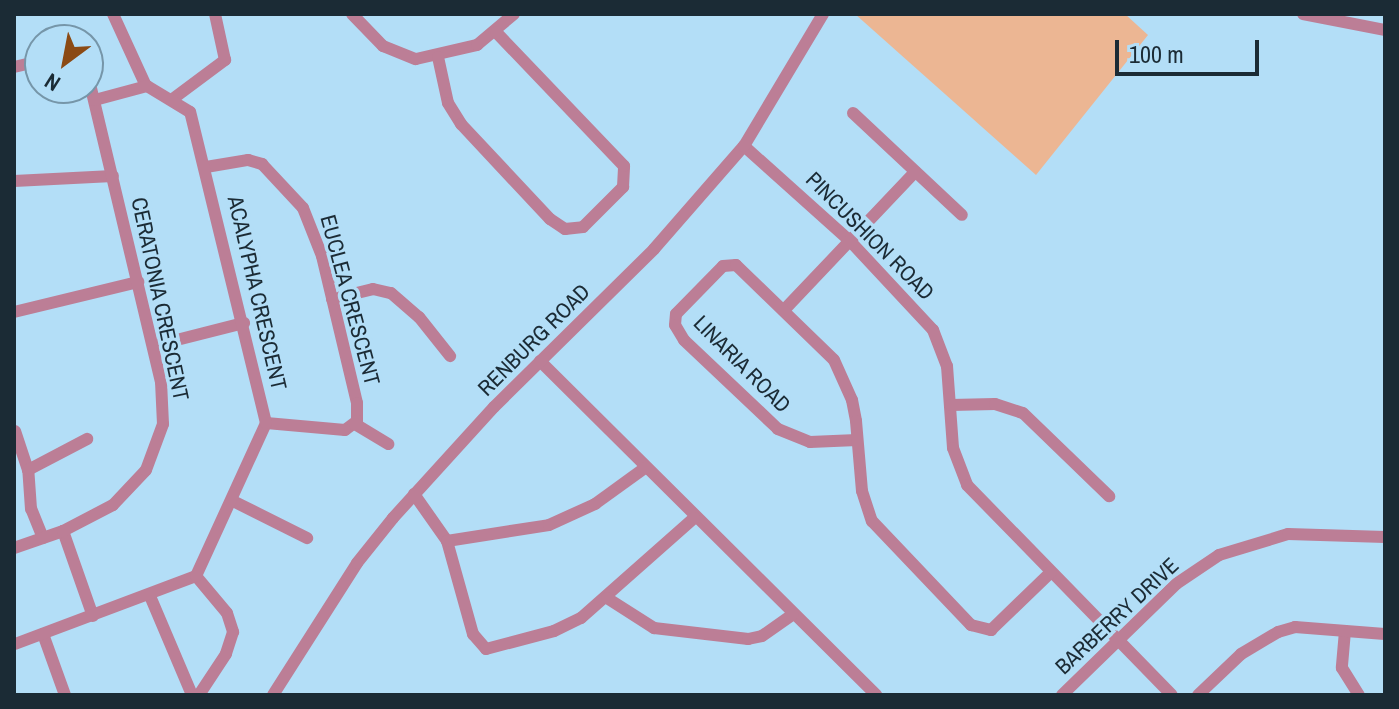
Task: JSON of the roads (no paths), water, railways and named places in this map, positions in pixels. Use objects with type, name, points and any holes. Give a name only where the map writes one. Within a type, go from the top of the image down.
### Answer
[{"type":"street","points":[[113,14],[146,86]]},
{"type":"street","points":[[104,98],[146,86],[174,98],[225,60],[215,14]]},
{"type":"street","points":[[357,16],[392,52],[416,59],[438,57],[477,45],[514,14]]},
{"type":"street","name":"RENBURG ROAD","points":[[273,695],[357,563],[414,494],[540,361],[654,249],[744,146],[823,14]]},
{"type":"street","points":[[1303,14],[1385,30]]},
{"type":"street","points":[[438,57],[448,103],[461,124],[550,219],[565,229],[583,227],[623,187],[624,166],[496,32]]},
{"type":"street","name":"ACALYPHA CRESCENT","points":[[174,98],[193,116],[266,423],[233,501],[196,576]]},
{"type":"street","name":"CERATONIA CRESCENT","points":[[14,548],[63,531],[113,505],[152,461],[164,403],[96,104]]},
{"type":"street","points":[[853,113],[962,215]]},
{"type":"street","name":"PINCUSHION ROAD","points":[[744,146],[850,241],[915,306],[939,338],[951,405],[953,448],[967,485],[1172,695]]},
{"type":"street","name":"EUCLEA CRESCENT","points":[[206,167],[254,161],[284,184],[312,224],[357,403],[355,424]]},
{"type":"street","points":[[915,172],[785,309],[845,377],[857,440],[862,491],[872,521],[971,625],[991,630],[1051,572]]},
{"type":"street","points":[[14,181],[113,176]]},
{"type":"street","name":"LINARIA ROAD","points":[[785,309],[742,269],[723,266],[676,314],[679,335],[778,429],[810,442],[857,440]]},
{"type":"street","points":[[14,312],[138,282]]},
{"type":"street","points":[[332,299],[373,289],[391,293],[419,317],[450,356]]},
{"type":"street","points":[[153,346],[244,323]]},
{"type":"street","points":[[540,361],[694,518],[876,695]]},
{"type":"street","points":[[951,405],[995,404],[1023,413],[1109,496]]},
{"type":"street","points":[[266,423],[335,431],[355,424],[388,444]]},
{"type":"street","points":[[15,431],[28,470],[31,509],[43,538]]},
{"type":"street","points":[[28,470],[87,439]]},
{"type":"street","points":[[447,541],[549,525],[595,504],[645,468]]},
{"type":"street","points":[[414,494],[447,541],[473,634],[482,648],[563,628],[607,598],[694,518]]},
{"type":"street","points":[[233,501],[307,538]]},
{"type":"street","points":[[63,531],[93,616]]},
{"type":"street","name":"BARBERRY DRIVE","points":[[1062,695],[1190,573],[1247,543],[1302,532],[1385,537]]},
{"type":"street","points":[[15,644],[150,596],[196,576],[227,613],[233,632],[226,654],[199,695]]},
{"type":"street","points":[[150,596],[192,695]]},
{"type":"street","points":[[607,598],[654,628],[748,639],[762,636],[792,615]]},
{"type":"street","points":[[1198,695],[1241,654],[1278,632],[1295,627],[1385,634]]},
{"type":"street","points":[[1345,631],[1342,668],[1359,695]]},
{"type":"street","points":[[43,634],[65,695]]}]
